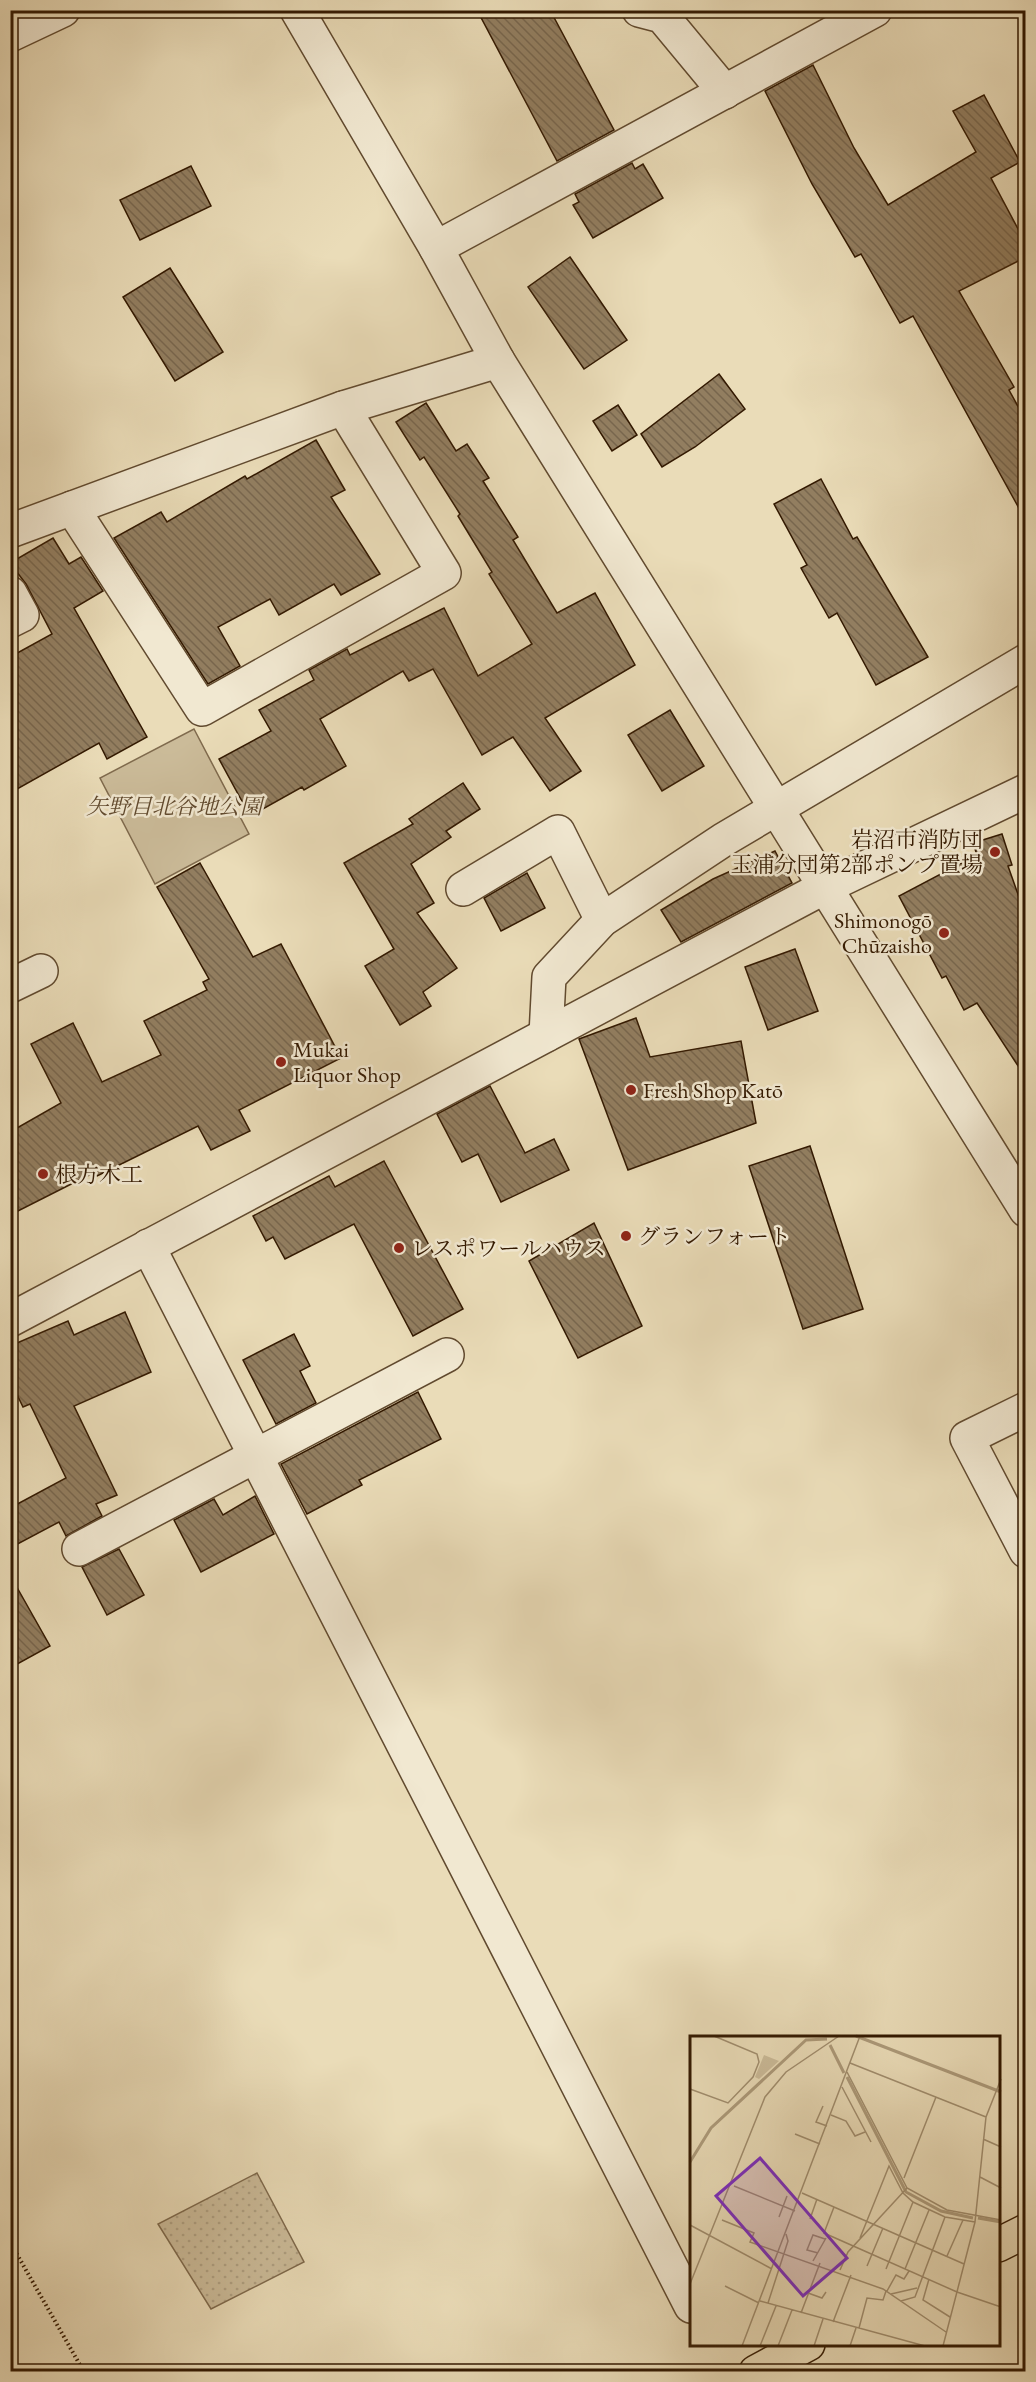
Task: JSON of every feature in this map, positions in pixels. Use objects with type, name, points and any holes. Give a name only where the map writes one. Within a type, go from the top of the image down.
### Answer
[{"type":"main road","points":[[1000,2244],[1026,2230]]},
{"type":"main road","points":[[756,2372],[804,2346]]},
{"type":"street","points":[[10,35],[63,10]]},
{"type":"street","points":[[297,10],[436,248],[498,361],[823,888],[1026,1210]]},
{"type":"street","points":[[639,10],[662,16],[725,92]]},
{"type":"street","points":[[436,248],[875,10]]},
{"type":"street","points":[[10,531],[343,408],[498,361]]},
{"type":"street","points":[[72,508],[202,709],[444,573],[343,408]]},
{"type":"street","points":[[10,593],[22,615],[10,621]]},
{"type":"street","points":[[546,1035],[549,977],[602,920],[723,840],[1026,661]]},
{"type":"street","points":[[10,1320],[823,888],[1026,791]]},
{"type":"street","points":[[463,889],[558,832],[602,920]]},
{"type":"street","points":[[10,986],[41,971]]},
{"type":"street","points":[[148,1246],[690,2304]]},
{"type":"street","points":[[79,1550],[447,1354]]},
{"type":"street","points":[[1026,1409],[967,1438],[1026,1551]]},
{"type":"path","points":[[10,2242],[84,2372]]},
{"type":"green space","name":"矢野目北谷地公園","points":[[194,729],[249,834],[155,884],[100,778]]},
{"type":"green space","points":[[257,2173],[304,2262],[211,2309],[158,2224]]},
{"type":"building","points":[[477,10],[550,10],[614,130],[557,161]]},
{"type":"building","points":[[813,65],[854,148],[888,205],[976,152],[953,111],[984,95],[1020,162],[991,178],[1026,244],[1026,257],[959,291],[1014,387],[1009,390],[1026,421],[1026,521],[913,316],[900,323],[861,254],[855,257],[812,184],[765,91]]},
{"type":"building","points":[[632,163],[635,169],[643,164],[663,198],[593,238],[573,205],[579,202],[575,194]]},
{"type":"building","points":[[191,166],[211,206],[140,240],[120,200]]},
{"type":"building","points":[[570,257],[627,340],[584,369],[528,287]]},
{"type":"building","points":[[170,268],[223,352],[175,381],[123,297]]},
{"type":"building","points":[[719,374],[745,409],[695,447],[662,467],[641,434]]},
{"type":"building","points":[[426,403],[456,451],[467,444],[489,478],[483,481],[518,537],[513,540],[557,613],[595,593],[635,665],[545,718],[581,771],[550,791],[513,737],[482,755],[433,669],[409,681],[403,671],[320,719],[346,766],[304,790],[302,787],[250,816],[219,759],[271,731],[259,710],[314,680],[309,670],[347,649],[350,655],[444,608],[478,676],[532,644],[489,574],[492,572],[458,516],[460,514],[424,457],[420,460],[396,422]]},
{"type":"building","points":[[618,405],[637,435],[612,451],[593,421]]},
{"type":"building","points":[[316,440],[345,490],[331,497],[380,574],[341,595],[334,584],[279,615],[270,599],[218,627],[240,666],[208,684],[114,538],[161,512],[167,522],[245,476],[247,479]]},
{"type":"building","points":[[821,479],[853,539],[857,537],[928,657],[876,685],[837,613],[829,618],[801,568],[807,565],[774,504]]},
{"type":"building","points":[[53,538],[69,564],[81,557],[103,591],[74,608],[147,737],[107,759],[99,743],[10,793],[10,657],[52,634],[26,584],[10,563]]},
{"type":"building","points":[[670,710],[704,766],[662,791],[628,735]]},
{"type":"building","points":[[463,783],[480,809],[446,831],[451,837],[411,864],[434,903],[417,913],[457,968],[423,992],[431,1006],[400,1025],[365,966],[394,949],[344,863],[413,824],[409,819]]},
{"type":"building","points":[[1002,834],[1012,865],[1008,866],[1026,917],[1026,1078],[977,1003],[964,1010],[946,976],[942,978],[899,896],[977,855],[973,843]]},
{"type":"building","points":[[775,851],[792,883],[681,942],[661,910],[713,879]]},
{"type":"building","points":[[200,863],[253,957],[281,944],[341,1058],[239,1110],[250,1131],[211,1150],[198,1126],[97,1176],[95,1172],[10,1215],[10,1132],[61,1103],[31,1044],[73,1023],[102,1082],[161,1055],[144,1021],[207,990],[203,982],[209,979],[157,887]]},
{"type":"building","points":[[527,873],[545,908],[501,931],[484,898]]},
{"type":"building","points":[[795,949],[818,1011],[768,1030],[745,967]]},
{"type":"building","points":[[636,1018],[650,1057],[741,1041],[756,1123],[628,1170],[579,1039]]},
{"type":"building","points":[[490,1086],[525,1153],[554,1139],[569,1170],[501,1202],[478,1154],[462,1162],[437,1114]]},
{"type":"building","points":[[810,1146],[863,1309],[803,1329],[749,1166]]},
{"type":"building","name":"レスポワールハウス","points":[[384,1161],[463,1309],[413,1336],[354,1224],[285,1259],[273,1237],[266,1241],[253,1216],[329,1176],[335,1187]]},
{"type":"building","points":[[594,1223],[642,1326],[578,1358],[529,1261]]},
{"type":"building","points":[[125,1312],[151,1372],[74,1406],[117,1495],[96,1504],[102,1516],[66,1536],[59,1522],[10,1548],[10,1508],[66,1478],[30,1404],[23,1407],[10,1380],[10,1346],[68,1321],[74,1335]]},
{"type":"building","points":[[294,1334],[310,1366],[300,1371],[316,1403],[276,1424],[243,1360]]},
{"type":"building","points":[[418,1392],[441,1439],[359,1480],[362,1485],[307,1514],[281,1464]]},
{"type":"building","points":[[255,1496],[274,1534],[201,1572],[174,1520],[214,1499],[223,1515]]},
{"type":"building","points":[[119,1549],[144,1595],[107,1615],[82,1567]]},
{"type":"building","points":[[10,1575],[50,1646],[10,1668]]},
{"type":"place","name":"岩沼市消防団 玉浦分団第2部ポンプ置場","points":[[995,852]]},
{"type":"place","name":"Shimonogō Chūzaisho","points":[[944,933]]},
{"type":"place","name":"Mukai Liquor Shop","points":[[281,1062]]},
{"type":"place","name":"Fresh Shop Katō","points":[[631,1090]]},
{"type":"place","name":"根方木工","points":[[43,1174]]},
{"type":"place","name":"グランフォート","points":[[626,1236]]},
{"type":"place","name":"レスポワールハウス","points":[[399,1248]]}]
